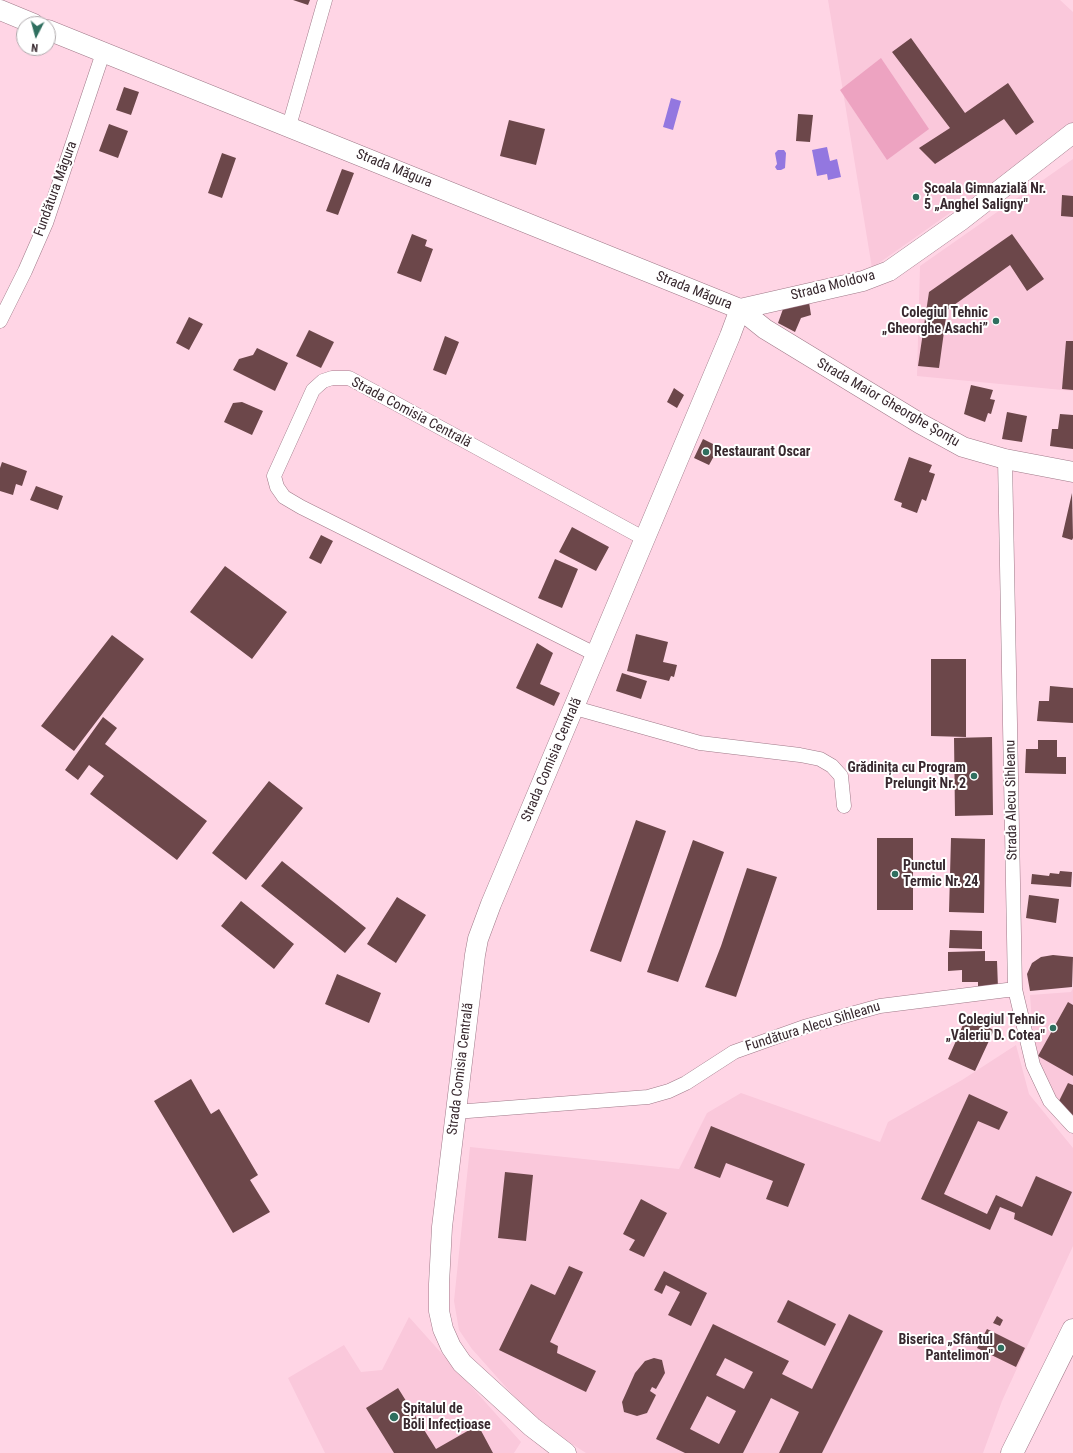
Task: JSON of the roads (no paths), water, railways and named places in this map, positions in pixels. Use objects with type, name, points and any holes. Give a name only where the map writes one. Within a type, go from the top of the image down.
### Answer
[{"type":"main road","points":[[1012,1453],[1073,1330]]},
{"type":"street","points":[[290,126],[325,0]]},
{"type":"street","points":[[0,10],[16,17]]},
{"type":"street","name":"Strada Măgura","points":[[56,33],[290,126],[740,309]]},
{"type":"street","name":"Fundătura Măgura","points":[[0,321],[25,271],[46,223],[103,53]]},
{"type":"street","name":"Strada Moldova","points":[[740,309],[863,281],[888,271],[960,221],[1073,133]]},
{"type":"street","name":"Strada Maior Gheorghe Șonțu","points":[[740,309],[765,329],[940,436],[963,447],[1005,459],[1073,472]]},
{"type":"street","name":"Strada Comisia Centrală","points":[[566,1453],[532,1427],[462,1363],[451,1347],[443,1329],[439,1311],[442,1227],[455,1112],[478,939],[491,904],[575,708],[595,654],[645,539],[740,309]]},
{"type":"street","name":"Strada Comisia Centrală","points":[[595,654],[301,508],[284,497],[277,487],[274,476],[313,390],[323,381],[332,378],[348,378],[645,539]]},
{"type":"street","name":"Strada Alecu Sihleanu","points":[[1005,459],[1016,989],[1033,1065],[1050,1101],[1073,1126]]},
{"type":"street","points":[[575,708],[700,743],[800,755],[820,759],[832,766],[841,776],[844,806]]},
{"type":"street","name":"Fundătura Alecu Sihleanu","points":[[455,1112],[648,1097],[686,1084],[734,1052],[804,1027],[880,1006],[1016,989]]},
{"type":"place","name":"Școala Gimnazială Nr. 5 „Anghel Saligny\"","points":[[916,197]]},
{"type":"place","name":"Colegiul Tehnic „Gheorghe Asachi”","points":[[996,321]]},
{"type":"place","name":"Restaurant Oscar","points":[[706,452]]},
{"type":"place","name":"Grădinița cu Program Prelungit Nr. 2","points":[[974,776]]},
{"type":"place","name":"Punctul Termic Nr. 24","points":[[895,874]]},
{"type":"place","name":"Colegiul Tehnic „Valeriu D. Cotea\"","points":[[1053,1028]]},
{"type":"place","name":"Biserica „Sfântul Pantelimon\"","points":[[1001,1348]]},
{"type":"place","name":"Spitalul de Boli Infecțioase","points":[[394,1417]]}]
